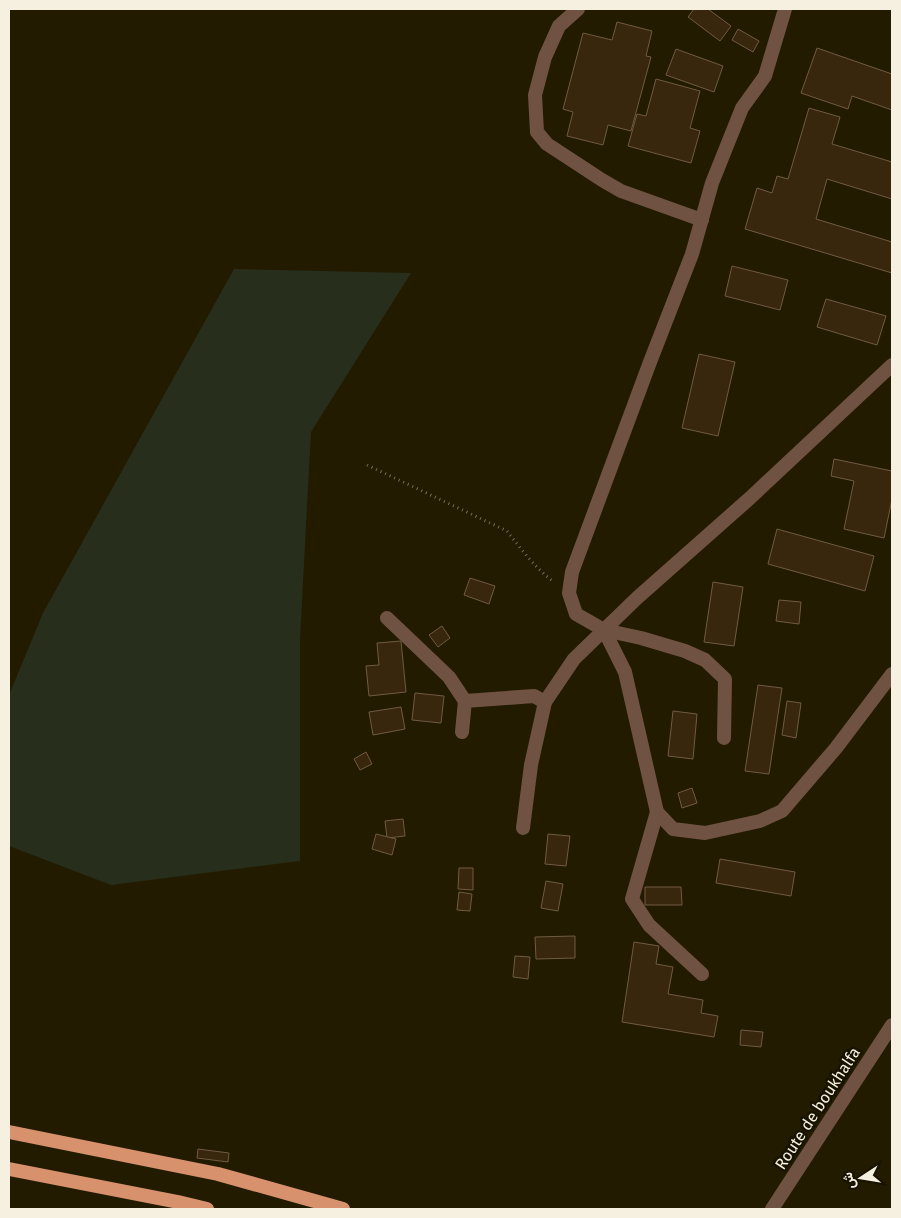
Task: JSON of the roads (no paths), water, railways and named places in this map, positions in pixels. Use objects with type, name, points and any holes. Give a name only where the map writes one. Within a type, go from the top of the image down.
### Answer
[{"type":"highway","points":[[9,1132],[218,1174],[343,1209]]},
{"type":"highway","points":[[9,1169],[207,1209]]},
{"type":"street","points":[[578,9],[559,26],[545,57],[534,96],[537,132],[547,144],[621,191],[702,220]]},
{"type":"street","points":[[724,738],[725,679],[705,660],[685,651],[641,638],[604,630],[576,614],[569,593],[572,572],[692,254],[712,183],[742,108],[765,76],[785,9]]},
{"type":"street","points":[[523,828],[531,765],[545,702],[574,659],[637,598],[750,498],[892,365]]},
{"type":"street","points":[[387,618],[449,677],[466,701],[462,732]]},
{"type":"street","points":[[604,630],[624,672],[657,812],[632,899],[650,925],[702,974]]},
{"type":"street","points":[[657,812],[673,829],[706,833],[760,822],[782,811],[836,748],[892,674]]},
{"type":"street","points":[[466,701],[534,696],[545,702]]},
{"type":"street","name":"Route de boukhalfa","points":[[772,1209],[892,1025]]}]
